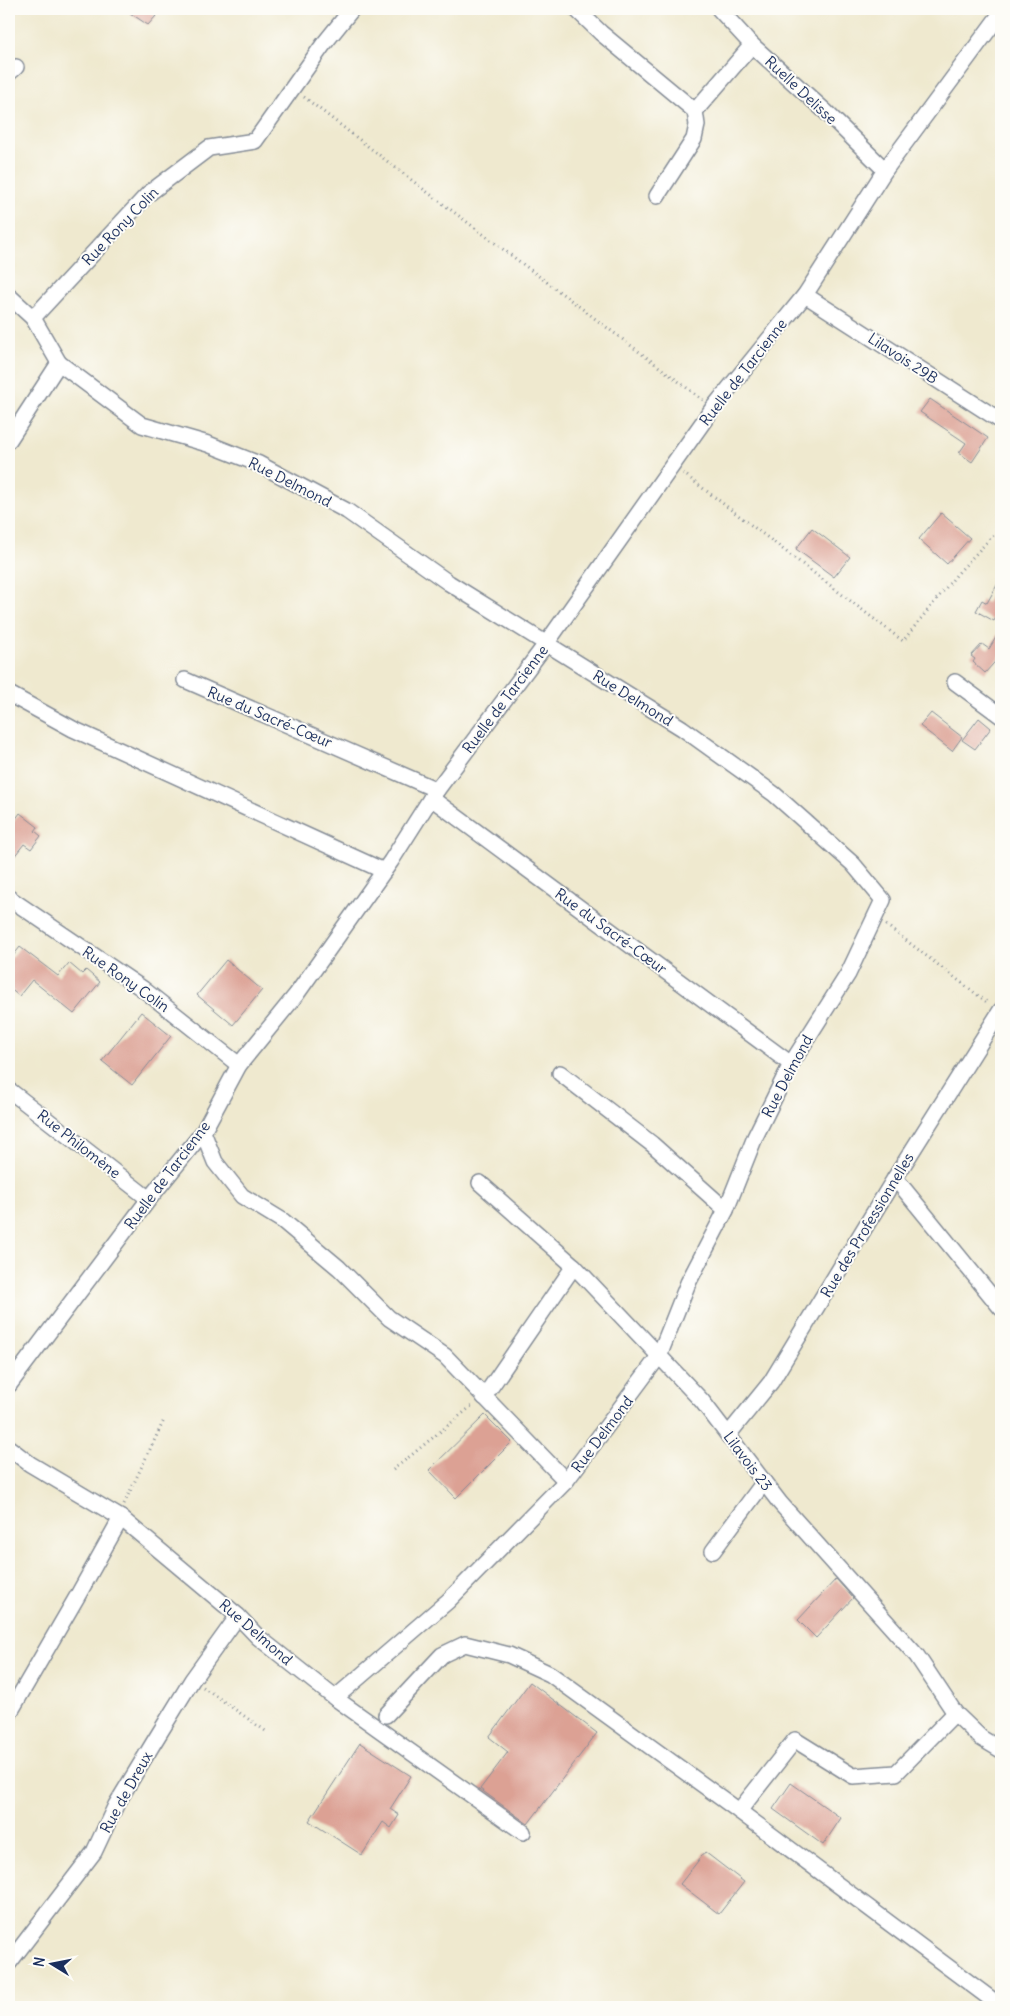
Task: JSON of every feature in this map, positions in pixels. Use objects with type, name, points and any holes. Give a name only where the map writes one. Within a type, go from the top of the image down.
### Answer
[{"type":"street","name":"Rue Rony Colin","points":[[33,318],[148,194],[209,148],[255,141],[322,45],[352,9]]},
{"type":"street","points":[[576,9],[601,33],[695,111],[697,125],[694,139],[657,196]]},
{"type":"street","name":"Ruelle Delisse","points":[[719,9],[752,45],[826,112],[885,170]]},
{"type":"street","name":"Ruelle de Tarcienne","points":[[9,1385],[148,1199],[203,1132],[240,1065],[296,995],[384,871],[434,794],[546,644],[713,408],[804,295],[885,170],[1001,13]]},
{"type":"street","points":[[695,111],[752,45]]},
{"type":"street","name":"Lilavois 29B","points":[[804,295],[1001,421]]},
{"type":"street","points":[[9,296],[33,318],[59,363],[9,440]]},
{"type":"street","name":"Rue Delmond","points":[[9,1448],[30,1464],[119,1517],[238,1616],[258,1637],[335,1698],[448,1602],[566,1482],[659,1356],[688,1283],[726,1210],[755,1137],[791,1064],[848,974],[884,900],[853,864],[774,794],[682,728],[449,583],[347,511],[259,464],[208,444],[142,425],[59,363]]},
{"type":"street","name":"Rue du Sacré-Cœur","points":[[185,680],[434,794],[791,1064]]},
{"type":"street","points":[[955,682],[1001,716]]},
{"type":"street","points":[[9,694],[73,729],[384,871]]},
{"type":"street","name":"Rue Rony Colin","points":[[9,898],[143,989],[240,1065]]},
{"type":"street","name":"Rue des Professionnelles","points":[[728,1435],[771,1382],[895,1178],[1001,1011]]},
{"type":"street","points":[[560,1073],[652,1144],[726,1210]]},
{"type":"street","name":"Rue Philomène","points":[[9,1090],[148,1199]]},
{"type":"street","points":[[203,1132],[215,1162],[242,1196],[283,1221],[339,1268],[390,1318],[445,1356],[566,1482]]},
{"type":"street","points":[[895,1178],[1001,1308]]},
{"type":"street","name":"Lilavois 23","points":[[480,1183],[574,1266],[702,1401],[780,1503],[917,1656],[955,1713],[981,1738],[1001,1750]]},
{"type":"street","points":[[484,1397],[574,1266]]},
{"type":"street","points":[[713,1551],[764,1482]]},
{"type":"street","points":[[9,1714],[78,1595],[119,1517]]},
{"type":"street","name":"Rue de Dreux","points":[[9,1964],[94,1852],[116,1806],[192,1680],[238,1616]]},
{"type":"street","points":[[386,1715],[442,1655],[464,1644],[509,1654],[550,1674],[739,1811],[995,2002],[990,2007]]},
{"type":"street","points":[[335,1698],[523,1832]]},
{"type":"street","points":[[739,1811],[795,1740],[853,1776],[896,1773],[955,1713]]},
{"type":"path","points":[[292,88],[713,408]]},
{"type":"path","points":[[673,465],[903,641],[956,574],[1001,527]]},
{"type":"path","points":[[876,917],[1001,1011]]},
{"type":"path","points":[[394,1470],[484,1397]]},
{"type":"path","points":[[119,1517],[164,1420]]},
{"type":"path","points":[[192,1680],[267,1732]]},
{"type":"building","points":[[124,9],[147,9],[156,16],[148,25]]},
{"type":"building","points":[[930,399],[988,438],[972,462],[959,453],[966,443],[920,412]]},
{"type":"building","points":[[941,513],[970,538],[947,564],[919,539]]},
{"type":"building","points":[[812,528],[850,557],[834,577],[796,549]]},
{"type":"building","points":[[1001,578],[1001,609],[994,621],[976,611],[982,600],[987,603]]},
{"type":"building","points":[[1001,629],[1001,655],[985,673],[973,662],[975,659],[971,656],[982,644],[989,649]]},
{"type":"building","points":[[931,713],[962,737],[952,751],[920,726]]},
{"type":"building","points":[[979,718],[991,728],[975,749],[962,740]]},
{"type":"building","points":[[20,813],[38,827],[35,831],[41,836],[31,849],[24,844],[9,863],[9,828]]},
{"type":"building","points":[[20,947],[58,976],[69,963],[82,974],[86,970],[100,982],[74,1014],[32,980],[19,996],[9,988],[9,961]]},
{"type":"building","points":[[226,960],[262,990],[233,1025],[197,995]]},
{"type":"building","points":[[141,1012],[171,1036],[132,1085],[102,1061]]},
{"type":"building","points":[[485,1415],[512,1442],[456,1498],[429,1470]]},
{"type":"building","points":[[836,1579],[853,1598],[816,1638],[798,1620]]},
{"type":"building","points":[[530,1682],[597,1733],[528,1824],[480,1789],[508,1752],[489,1737]]},
{"type":"building","points":[[360,1743],[411,1776],[390,1809],[399,1815],[391,1828],[383,1822],[362,1855],[309,1821]]},
{"type":"building","points":[[791,1783],[841,1818],[823,1845],[773,1809]]},
{"type":"building","points":[[705,1852],[744,1882],[719,1914],[680,1884]]}]
